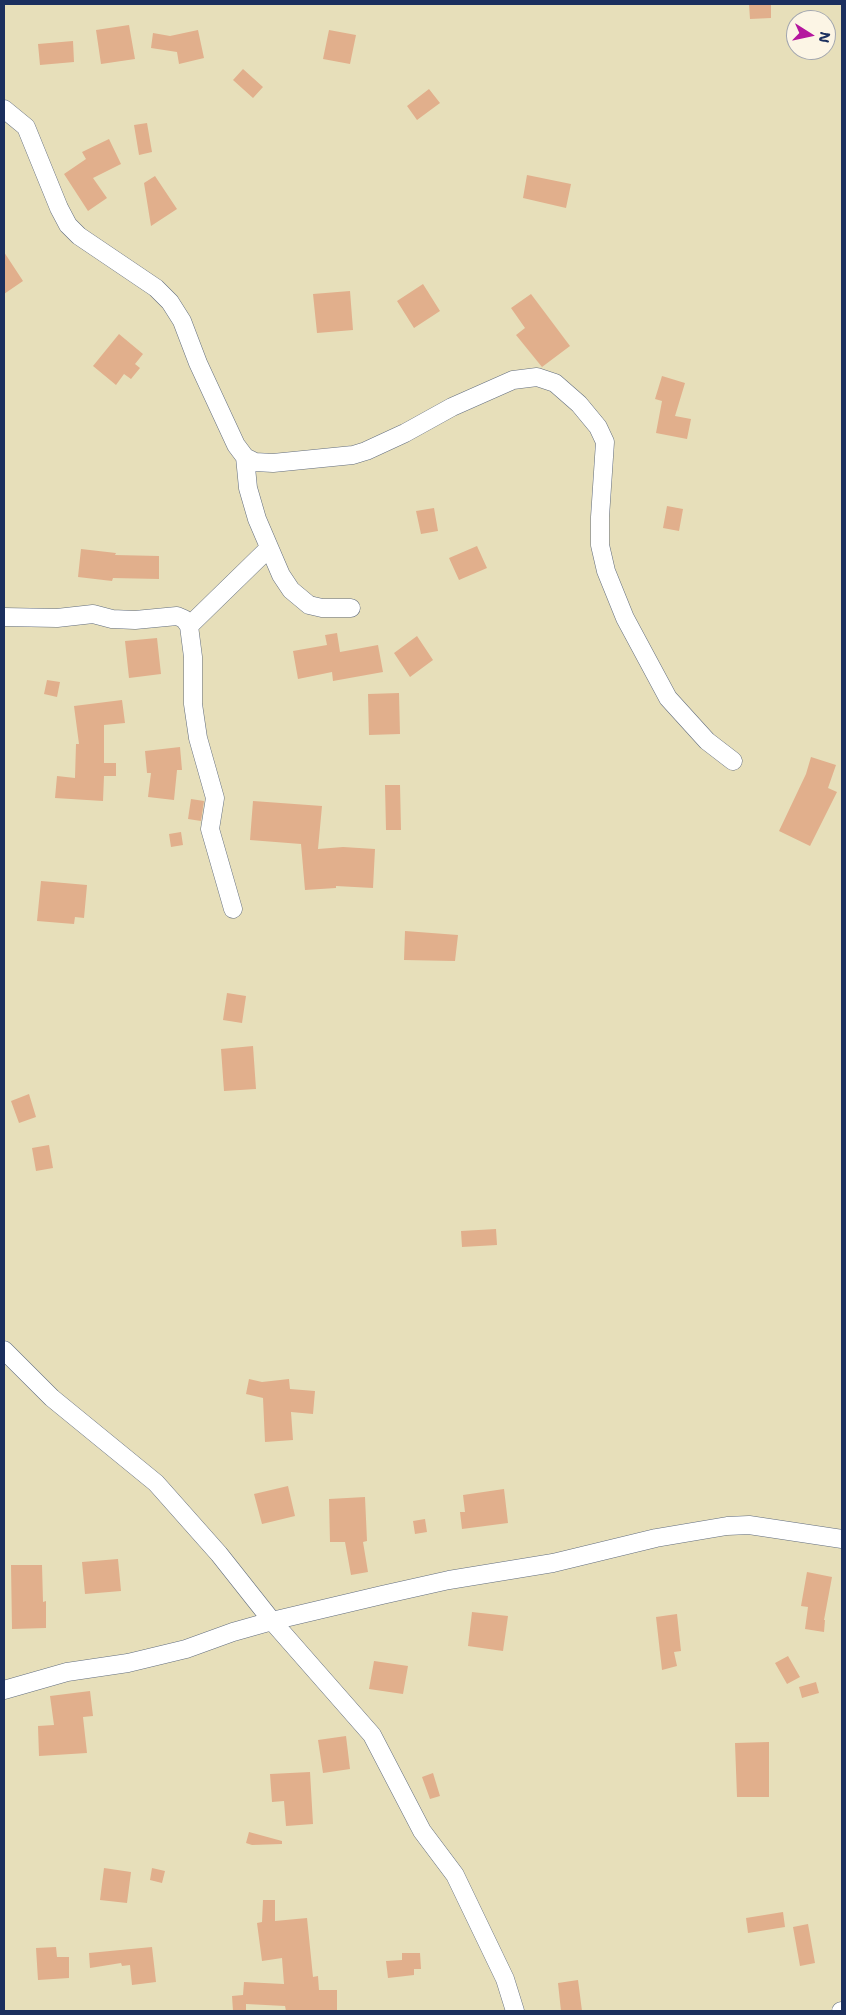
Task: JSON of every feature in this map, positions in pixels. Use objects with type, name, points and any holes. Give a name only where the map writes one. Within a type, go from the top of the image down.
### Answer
[{"type":"street","points":[[4,110],[26,127],[59,208],[68,225],[79,236],[156,288],[170,302],[182,321],[201,371],[236,445],[244,457],[248,488],[268,549],[291,590],[309,605],[322,608],[351,608]]},
{"type":"street","points":[[244,457],[255,462],[273,463],[354,454],[374,448],[484,391],[513,380],[537,377],[556,383],[579,404],[598,428],[605,442],[600,545],[606,571],[625,618],[668,698],[706,742],[733,762]]},
{"type":"street","points":[[189,626],[268,549]]},
{"type":"street","points":[[4,617],[57,618],[75,614],[93,614],[112,619],[135,620],[178,616],[189,626],[193,657],[193,704],[198,738],[214,798],[210,830],[233,909]]},
{"type":"street","points":[[4,1350],[52,1398],[156,1483],[219,1554],[272,1621],[372,1735],[422,1831],[455,1875],[505,1979],[515,2011]]},
{"type":"street","points":[[4,1690],[66,1672],[128,1663],[186,1648],[272,1621],[449,1580],[553,1563],[656,1538],[728,1526],[749,1525],[842,1539]]},
{"type":"building","points":[[749,4],[771,4],[771,18],[750,19]]},
{"type":"building","points":[[129,25],[135,59],[101,64],[96,30]]},
{"type":"building","points":[[198,30],[204,58],[179,64],[177,52],[151,48],[153,33],[170,36]]},
{"type":"building","points":[[329,30],[356,35],[350,64],[323,59]]},
{"type":"building","points":[[73,41],[74,62],[40,65],[38,44]]},
{"type":"building","points":[[243,69],[263,87],[253,98],[233,80]]},
{"type":"building","points":[[429,89],[440,103],[417,120],[407,106]]},
{"type":"building","points":[[147,123],[152,152],[139,155],[134,125]]},
{"type":"building","points":[[109,139],[121,164],[93,178],[107,198],[88,211],[64,174],[86,159],[82,152]]},
{"type":"building","points":[[527,175],[571,184],[566,208],[523,198]]},
{"type":"building","points":[[155,176],[177,209],[151,226],[144,183]]},
{"type":"building","points":[[4,252],[23,281],[4,294]]},
{"type":"building","points":[[423,284],[440,311],[414,328],[397,301]]},
{"type":"building","points":[[350,291],[353,330],[317,333],[313,294]]},
{"type":"building","points":[[531,294],[570,346],[542,367],[516,335],[525,328],[511,308]]},
{"type":"building","points":[[119,334],[143,354],[135,364],[140,368],[131,379],[124,374],[116,385],[93,366]]},
{"type":"building","points":[[662,376],[685,383],[675,416],[691,419],[687,439],[656,433],[662,401],[655,399]]},
{"type":"building","points":[[667,506],[683,509],[679,531],[663,528]]},
{"type":"building","points":[[434,508],[438,531],[421,534],[416,511]]},
{"type":"building","points":[[477,546],[487,568],[459,580],[449,558]]},
{"type":"building","points":[[81,549],[116,553],[115,555],[159,556],[159,579],[113,578],[112,581],[78,577]]},
{"type":"building","points":[[337,633],[340,652],[378,645],[383,672],[333,681],[332,672],[298,679],[293,651],[327,645],[325,635]]},
{"type":"building","points":[[417,636],[433,660],[410,677],[394,653]]},
{"type":"building","points":[[157,638],[161,674],[129,678],[125,641]]},
{"type":"building","points":[[47,680],[60,682],[57,697],[44,694]]},
{"type":"building","points":[[399,693],[400,734],[369,735],[368,694]]},
{"type":"building","points":[[122,700],[125,723],[104,725],[104,763],[116,763],[116,776],[104,776],[103,801],[55,798],[57,776],[75,778],[76,744],[79,744],[74,706]]},
{"type":"building","points":[[180,747],[182,770],[177,770],[174,800],[148,797],[151,773],[147,773],[145,751]]},
{"type":"building","points":[[811,757],[836,765],[828,788],[837,792],[810,846],[779,831],[806,774]]},
{"type":"building","points":[[385,785],[400,785],[401,830],[386,830]]},
{"type":"building","points":[[191,799],[204,801],[201,821],[188,819]]},
{"type":"building","points":[[253,801],[322,806],[318,849],[343,847],[375,849],[373,888],[336,886],[336,888],[305,890],[301,844],[250,840]]},
{"type":"building","points":[[181,832],[183,845],[171,847],[169,834]]},
{"type":"building","points":[[41,881],[87,885],[84,918],[75,917],[74,924],[37,921]]},
{"type":"building","points":[[405,931],[458,935],[455,961],[404,960]]},
{"type":"building","points":[[227,993],[246,996],[242,1023],[223,1020]]},
{"type":"building","points":[[253,1046],[256,1089],[224,1091],[221,1049]]},
{"type":"building","points":[[29,1094],[36,1117],[19,1123],[11,1101]]},
{"type":"building","points":[[49,1145],[53,1168],[36,1171],[32,1148]]},
{"type":"building","points":[[496,1229],[497,1245],[462,1247],[461,1231]]},
{"type":"building","points":[[249,1379],[262,1382],[289,1379],[290,1389],[315,1391],[313,1414],[291,1412],[293,1440],[265,1442],[263,1398],[246,1394]]},
{"type":"building","points":[[288,1486],[295,1516],[262,1524],[254,1494]]},
{"type":"building","points":[[504,1489],[508,1523],[462,1529],[460,1512],[465,1512],[463,1495]]},
{"type":"building","points":[[365,1497],[367,1541],[363,1542],[368,1572],[351,1575],[345,1542],[330,1542],[329,1499]]},
{"type":"building","points":[[425,1519],[427,1532],[415,1534],[413,1521]]},
{"type":"building","points":[[118,1559],[121,1591],[85,1594],[82,1562]]},
{"type":"building","points":[[11,1565],[42,1565],[43,1602],[46,1601],[46,1628],[12,1629]]},
{"type":"building","points":[[807,1572],[832,1577],[824,1620],[824,1632],[805,1629],[808,1607],[801,1606]]},
{"type":"building","points":[[472,1612],[508,1616],[503,1651],[468,1646]]},
{"type":"building","points":[[677,1614],[681,1651],[674,1652],[677,1666],[662,1670],[656,1617]]},
{"type":"building","points":[[788,1656],[800,1677],[787,1684],[775,1663]]},
{"type":"building","points":[[374,1661],[408,1666],[403,1694],[369,1689]]},
{"type":"building","points":[[816,1682],[819,1693],[802,1698],[799,1687]]},
{"type":"building","points":[[90,1691],[93,1716],[83,1717],[87,1753],[39,1756],[38,1726],[54,1725],[50,1696]]},
{"type":"building","points":[[346,1736],[350,1769],[323,1773],[318,1740]]},
{"type":"building","points":[[769,1742],[769,1797],[737,1797],[735,1743]]},
{"type":"building","points":[[310,1772],[313,1824],[286,1826],[284,1801],[272,1802],[270,1774]]},
{"type":"building","points":[[433,1773],[440,1796],[430,1799],[422,1777]]},
{"type":"building","points":[[249,1832],[282,1841],[282,1844],[252,1845],[246,1843]]},
{"type":"building","points":[[104,1868],[131,1872],[127,1903],[100,1900]]},
{"type":"building","points":[[152,1868],[165,1871],[162,1883],[150,1880]]},
{"type":"building","points":[[263,1900],[275,1900],[275,1921],[307,1918],[313,1977],[318,1976],[319,1990],[337,1990],[337,2011],[286,2011],[285,2006],[246,2004],[246,2011],[233,2011],[232,1996],[243,1995],[244,1982],[284,1984],[282,1958],[262,1961],[257,1923],[262,1922]]},
{"type":"building","points":[[783,1912],[785,1927],[748,1933],[746,1918]]},
{"type":"building","points":[[808,1924],[815,1963],[800,1966],[793,1927]]},
{"type":"building","points":[[56,1947],[57,1957],[69,1957],[69,1978],[38,1980],[36,1948]]},
{"type":"building","points":[[152,1947],[156,1982],[132,1985],[130,1965],[122,1966],[121,1963],[90,1968],[89,1953]]},
{"type":"building","points":[[402,1953],[420,1953],[421,1969],[414,1969],[414,1975],[388,1978],[386,1961],[402,1960]]},
{"type":"building","points":[[578,1980],[582,2011],[561,2011],[558,1983]]}]
